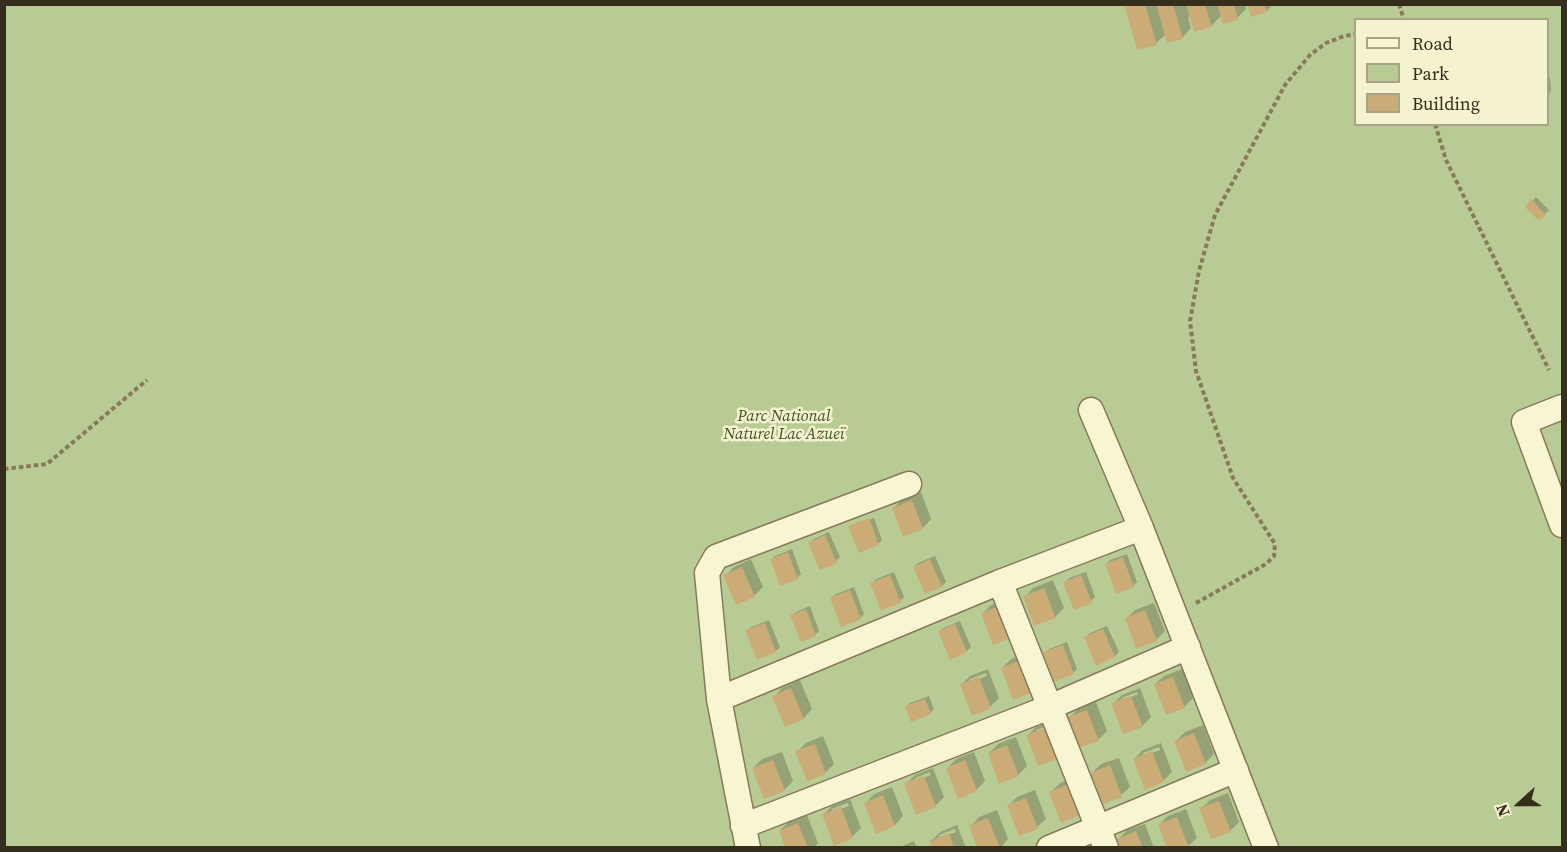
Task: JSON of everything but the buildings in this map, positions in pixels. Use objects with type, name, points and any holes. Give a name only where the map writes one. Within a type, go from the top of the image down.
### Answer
[{"type":"street","points":[[1563,407],[1524,422],[1563,525]]},
{"type":"street","points":[[1091,410],[1141,528],[1266,848]]},
{"type":"street","points":[[909,484],[717,557],[707,573],[719,699],[745,837],[1188,647]]},
{"type":"street","points":[[719,699],[1000,582],[1141,528]]},
{"type":"street","points":[[1000,582],[1102,838]]},
{"type":"street","points":[[1048,848],[1102,838],[1236,770]]},
{"type":"path","points":[[1175,615],[1266,564],[1274,556],[1275,544],[1233,478],[1196,371],[1190,321],[1199,271],[1215,214],[1285,85],[1310,55],[1326,43],[1354,34]]},
{"type":"path","points":[[1436,126],[1446,160],[1549,370]]},
{"type":"path","points":[[4,469],[47,464],[147,380]]},
{"type":"green space","name":"Parc National Naturel Lac Azueï","points":[[5,5],[1562,5],[1562,847],[5,847]]}]
